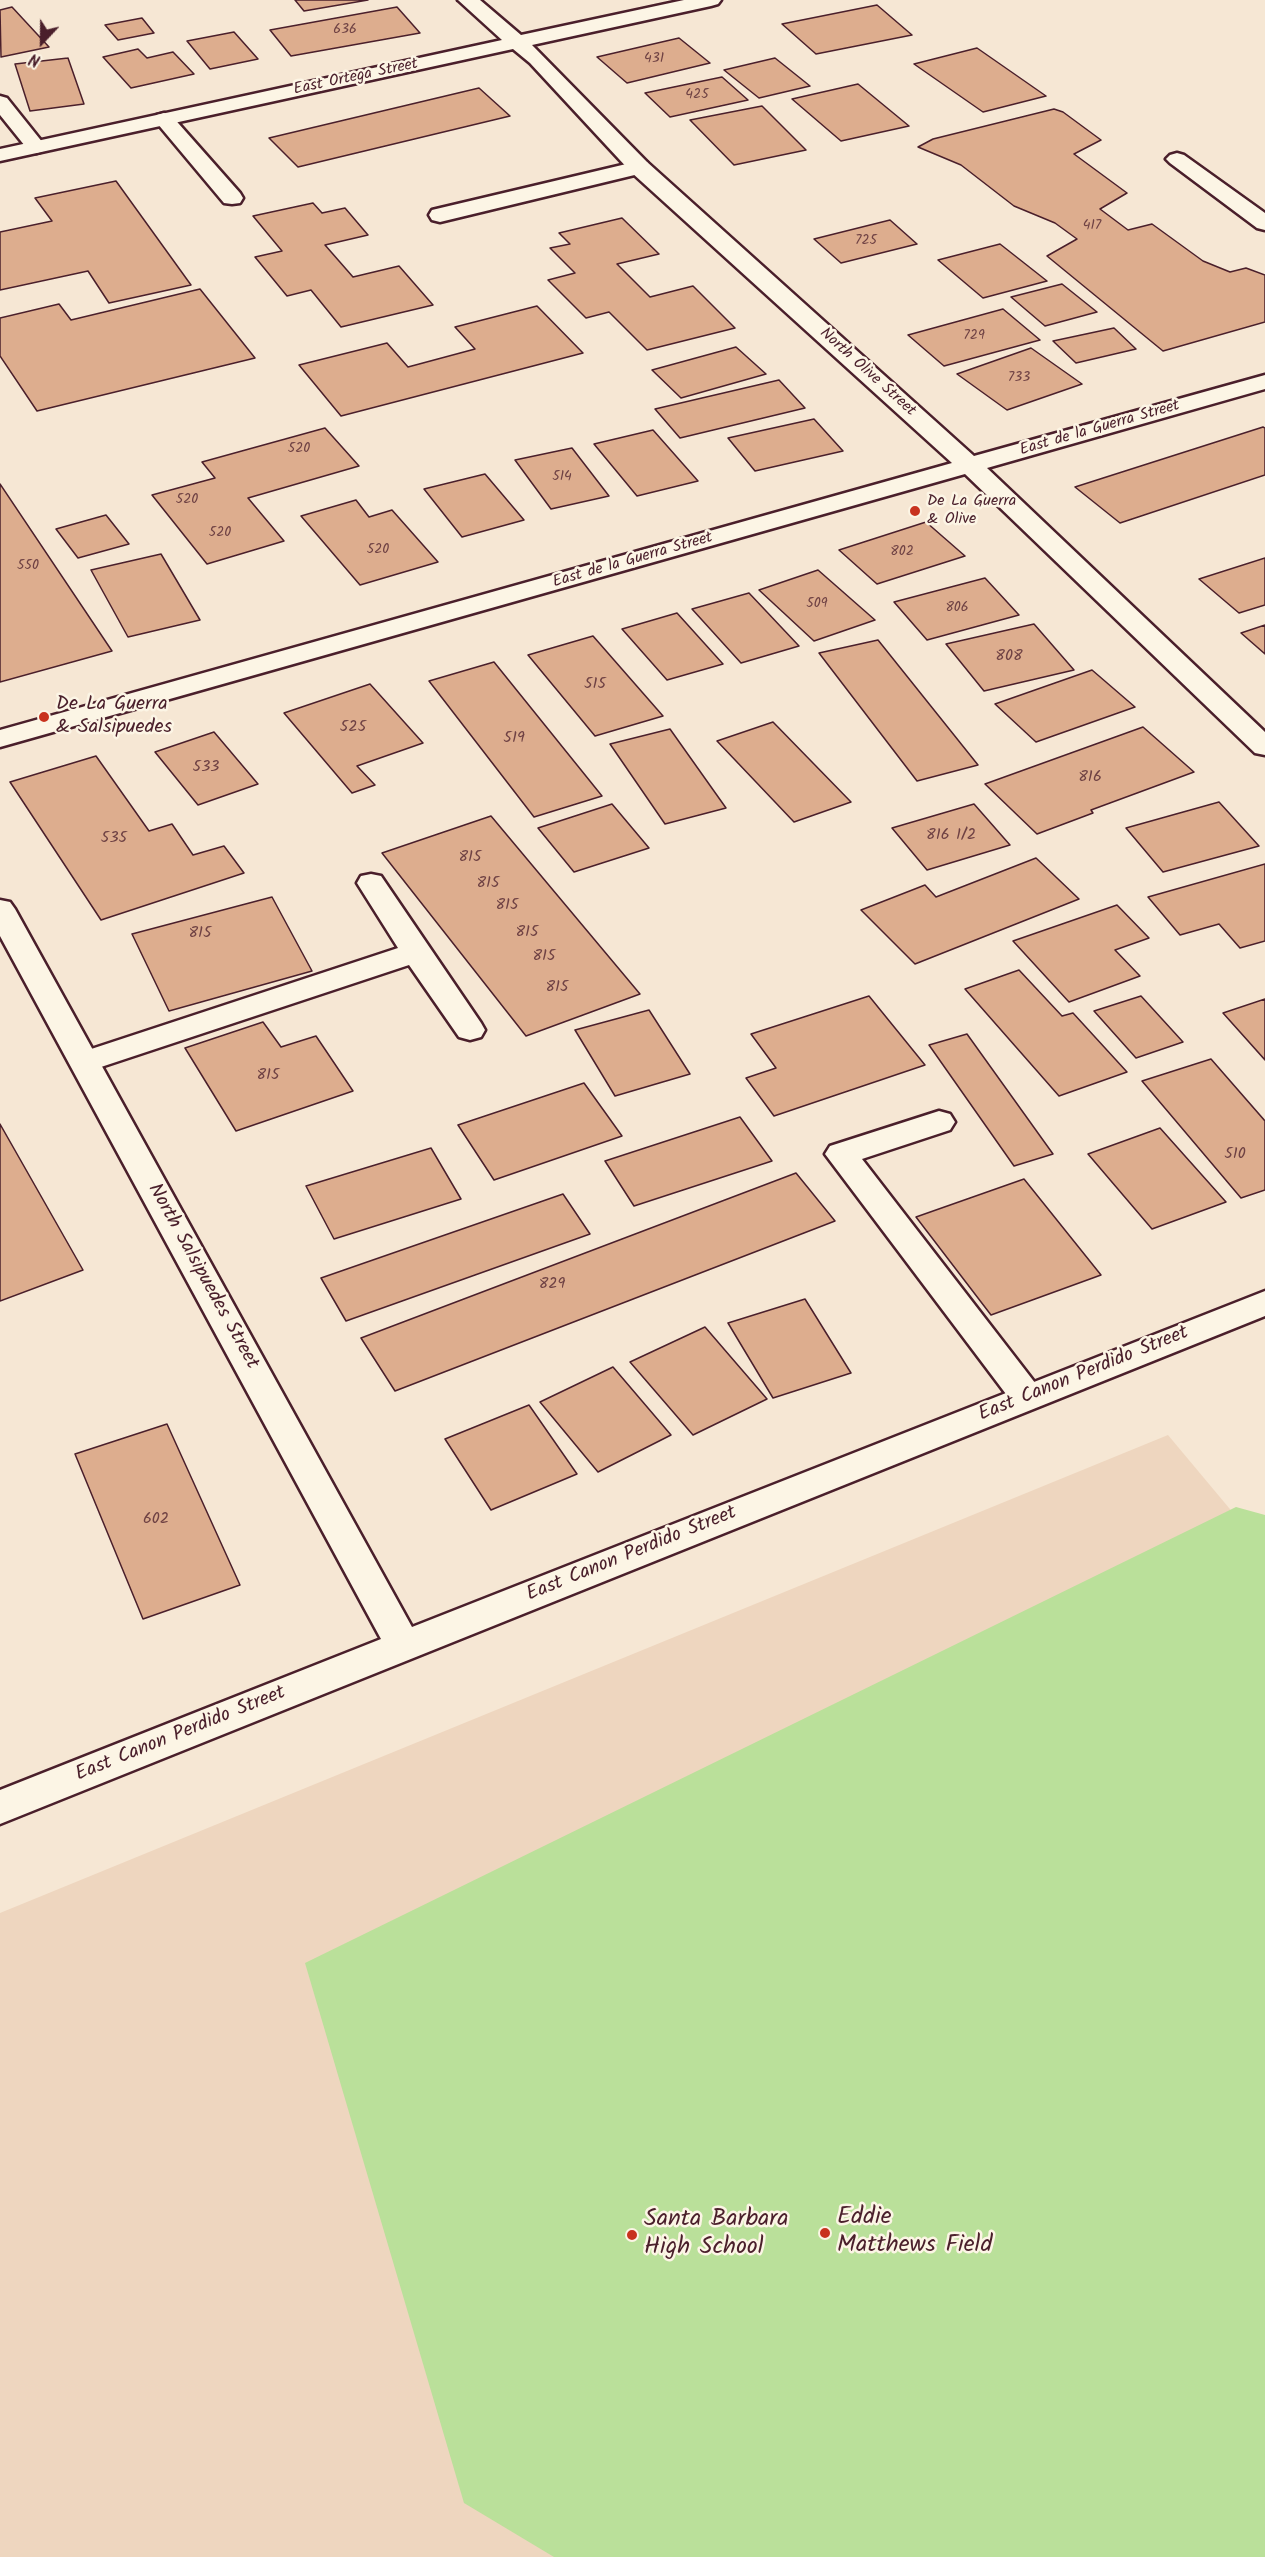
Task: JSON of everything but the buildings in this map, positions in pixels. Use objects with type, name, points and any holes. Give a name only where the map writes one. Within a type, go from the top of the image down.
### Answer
[{"type":"street","name":"North Olive Street","points":[[468,0],[515,42],[537,58],[639,166],[971,466],[1265,747]]},
{"type":"street","name":"East Ortega Street","points":[[0,155],[711,0]]},
{"type":"street","points":[[0,102],[36,147]]},
{"type":"street","points":[[164,119],[232,198]]},
{"type":"street","points":[[1177,159],[1265,223]]},
{"type":"street","points":[[440,215],[639,166]]},
{"type":"street","name":"East de la Guerra Street","points":[[0,740],[1265,382]]},
{"type":"street","points":[[371,883],[470,1030]]},
{"type":"street","name":"North Salsipuedes Street","points":[[0,909],[404,1646]]},
{"type":"street","points":[[84,1062],[416,952]]},
{"type":"street","points":[[939,1122],[841,1154],[1027,1397]]},
{"type":"street","name":"East Canon Perdido Street","points":[[0,1807],[1265,1303]]},
{"type":"shaded area","name":"Eddie Matthews Field","points":[[1168,1435],[1265,1551],[1265,2557],[0,2557],[0,1913]]},
{"type":"green space","name":"Eddie Matthews Field","points":[[1236,1507],[1265,1515],[1265,2557],[554,2557],[464,2503],[305,1963]]},
{"type":"place","name":"De La Guerra & Olive","points":[[915,511]]},
{"type":"place","name":"De La Guerra & Salsipuedes","points":[[44,717]]},
{"type":"place","name":"Eddie Matthews Field","points":[[825,2233]]},
{"type":"place","name":"Santa Barbara High School","points":[[632,2235]]}]
